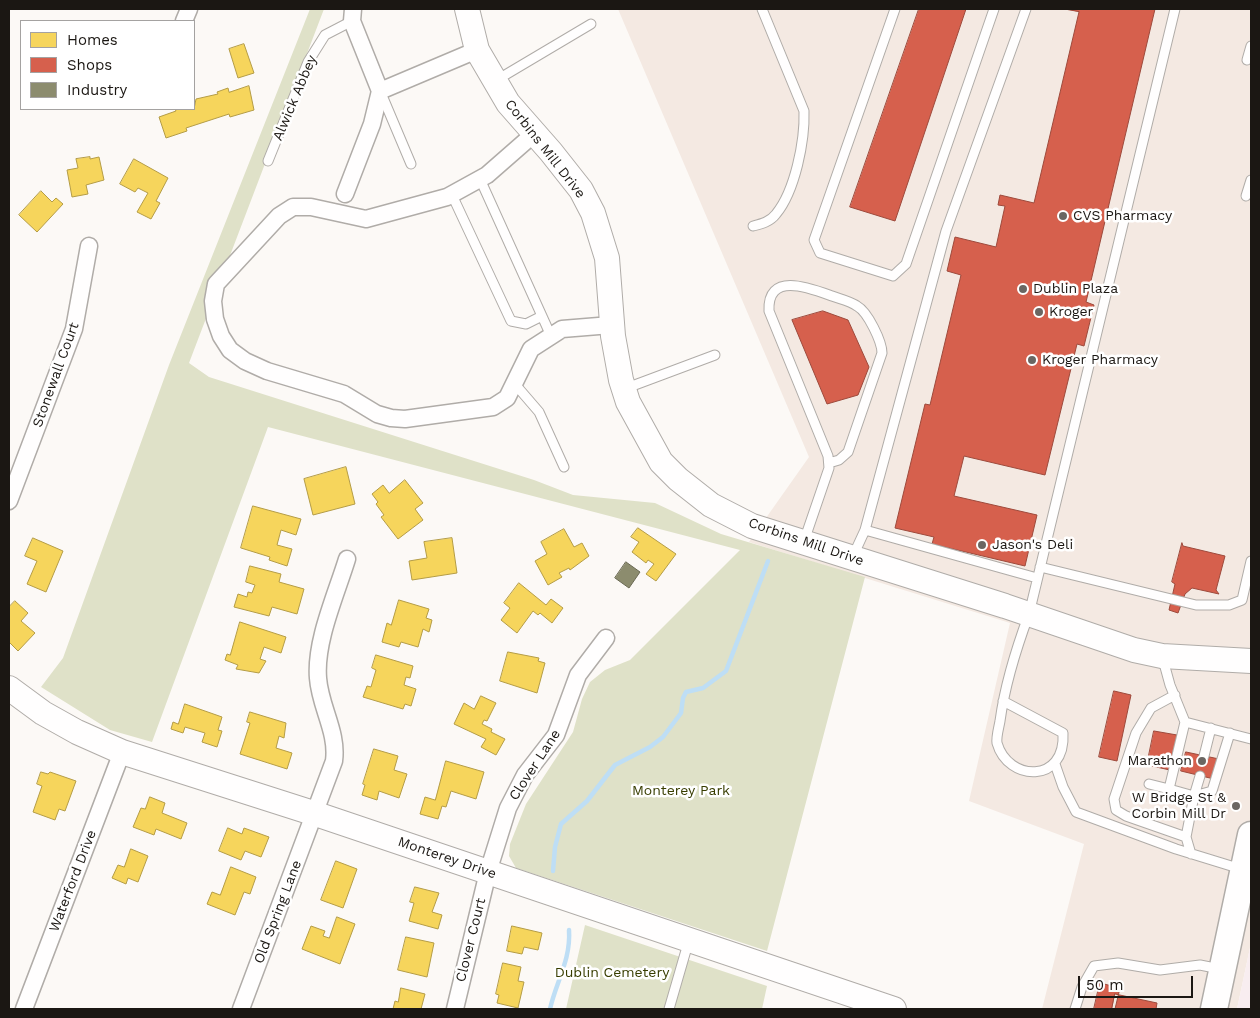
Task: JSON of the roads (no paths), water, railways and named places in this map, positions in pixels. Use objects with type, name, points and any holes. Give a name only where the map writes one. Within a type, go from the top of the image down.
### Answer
[{"type":"main road","points":[[1214,1009],[1222,969],[1238,917],[1251,835]]},
{"type":"street","name":"Corbins Mill Drive","points":[[467,9],[477,50],[508,103],[581,190],[593,213],[607,258],[612,325],[624,389],[635,416],[653,449],[661,462],[678,478],[711,505],[752,526],[803,544],[1029,614],[1134,650],[1162,656],[1251,662]]},
{"type":"street","points":[[345,194],[372,124],[380,91],[352,15]]},
{"type":"street","points":[[380,91],[477,50]]},
{"type":"street","points":[[535,133],[480,179],[452,194],[366,219],[310,207],[293,207],[278,216],[216,284],[213,301],[215,318],[221,336],[230,350],[245,361],[267,372],[344,394],[377,414],[405,419],[493,407],[506,398],[531,349],[562,329],[612,325]]},
{"type":"street","name":"Stonewall Court","points":[[9,501],[74,329],[89,246]]},
{"type":"street","name":"Old Spring Lane","points":[[241,1009],[329,777],[335,751],[320,694],[318,663],[320,647],[347,559]]},
{"type":"street","name":"Clover Lane","points":[[488,872],[508,808],[517,790],[525,775],[556,735],[578,675],[606,638]]},
{"type":"street","name":"Monterey Drive","points":[[9,688],[43,713],[77,732],[122,752],[316,814],[894,1009]]},
{"type":"street","name":"Waterford Drive","points":[[24,1009],[122,752]]},
{"type":"street","name":"Clover Court","points":[[455,1009],[488,872]]},
{"type":"lane","points":[[753,226],[766,223],[776,215],[789,192],[804,126],[804,111],[762,9]]},
{"type":"lane","points":[[895,9],[814,240],[820,252],[893,276],[906,264],[994,9]]},
{"type":"lane","points":[[852,558],[866,530],[946,231],[1026,9]]},
{"type":"lane","points":[[1003,701],[1064,733],[1064,747],[1055,764],[1043,772],[1028,772],[1004,759],[997,742],[1003,701],[1013,659],[1029,614],[1038,578],[1175,9]]},
{"type":"lane","name":"Alwick Abbey","points":[[268,161],[308,62],[325,35],[352,15]]},
{"type":"lane","points":[[495,81],[591,24]]},
{"type":"lane","points":[[1248,60],[1251,46]]},
{"type":"lane","points":[[380,91],[411,164]]},
{"type":"lane","points":[[480,179],[551,336]]},
{"type":"lane","points":[[1246,196],[1251,180]]},
{"type":"lane","points":[[452,194],[511,321],[526,324],[542,316]]},
{"type":"lane","points":[[803,544],[829,463],[769,311],[768,300],[775,290],[787,286],[800,285],[859,306],[882,345],[882,353],[848,452],[840,460],[829,463]]},
{"type":"lane","points":[[624,389],[715,355]]},
{"type":"lane","points":[[514,383],[539,412],[564,467]]},
{"type":"lane","points":[[866,530],[1038,578]]},
{"type":"lane","points":[[1040,567],[1196,605],[1229,605],[1242,600],[1251,561]]},
{"type":"lane","points":[[1162,656],[1185,722],[1169,789]]},
{"type":"lane","points":[[1175,695],[1150,708],[1136,733],[1114,799],[1116,810],[1126,816],[1186,837]]},
{"type":"lane","points":[[1185,722],[1251,738]]},
{"type":"lane","points":[[1204,756],[1211,728]]},
{"type":"lane","points":[[1150,784],[1194,796],[1212,791],[1230,733]]},
{"type":"lane","points":[[1055,764],[1062,787],[1076,812],[1191,854],[1244,870]]},
{"type":"lane","points":[[1191,854],[1186,837],[1200,776]]},
{"type":"lane","points":[[669,1009],[689,940]]},
{"type":"lane","points":[[1075,1009],[1082,987],[1094,966],[1118,963],[1160,970],[1200,965],[1222,969]]},
{"type":"waterway","points":[[553,871],[555,847],[561,824],[587,801],[615,765],[650,747],[663,737],[681,713],[683,698],[686,692],[703,688],[726,671],[768,561]]},
{"type":"waterway","points":[[550,1009],[568,951],[569,930]]},
{"type":"place","name":"CVS Pharmacy","points":[[1063,216]]},
{"type":"place","name":"Dublin Plaza","points":[[1023,289]]},
{"type":"place","name":"Kroger","points":[[1039,312]]},
{"type":"place","name":"Kroger Pharmacy","points":[[1032,360]]},
{"type":"place","name":"Jason's Deli","points":[[982,545]]},
{"type":"place","name":"Marathon","points":[[1202,761]]},
{"type":"place","name":"W Bridge St & Corbin Mill Dr","points":[[1236,806]]},
{"type":"park label","name":"Monterey Park","points":[[681,791]]},
{"type":"park label","name":"Dublin Cemetery","points":[[612,973]]}]
